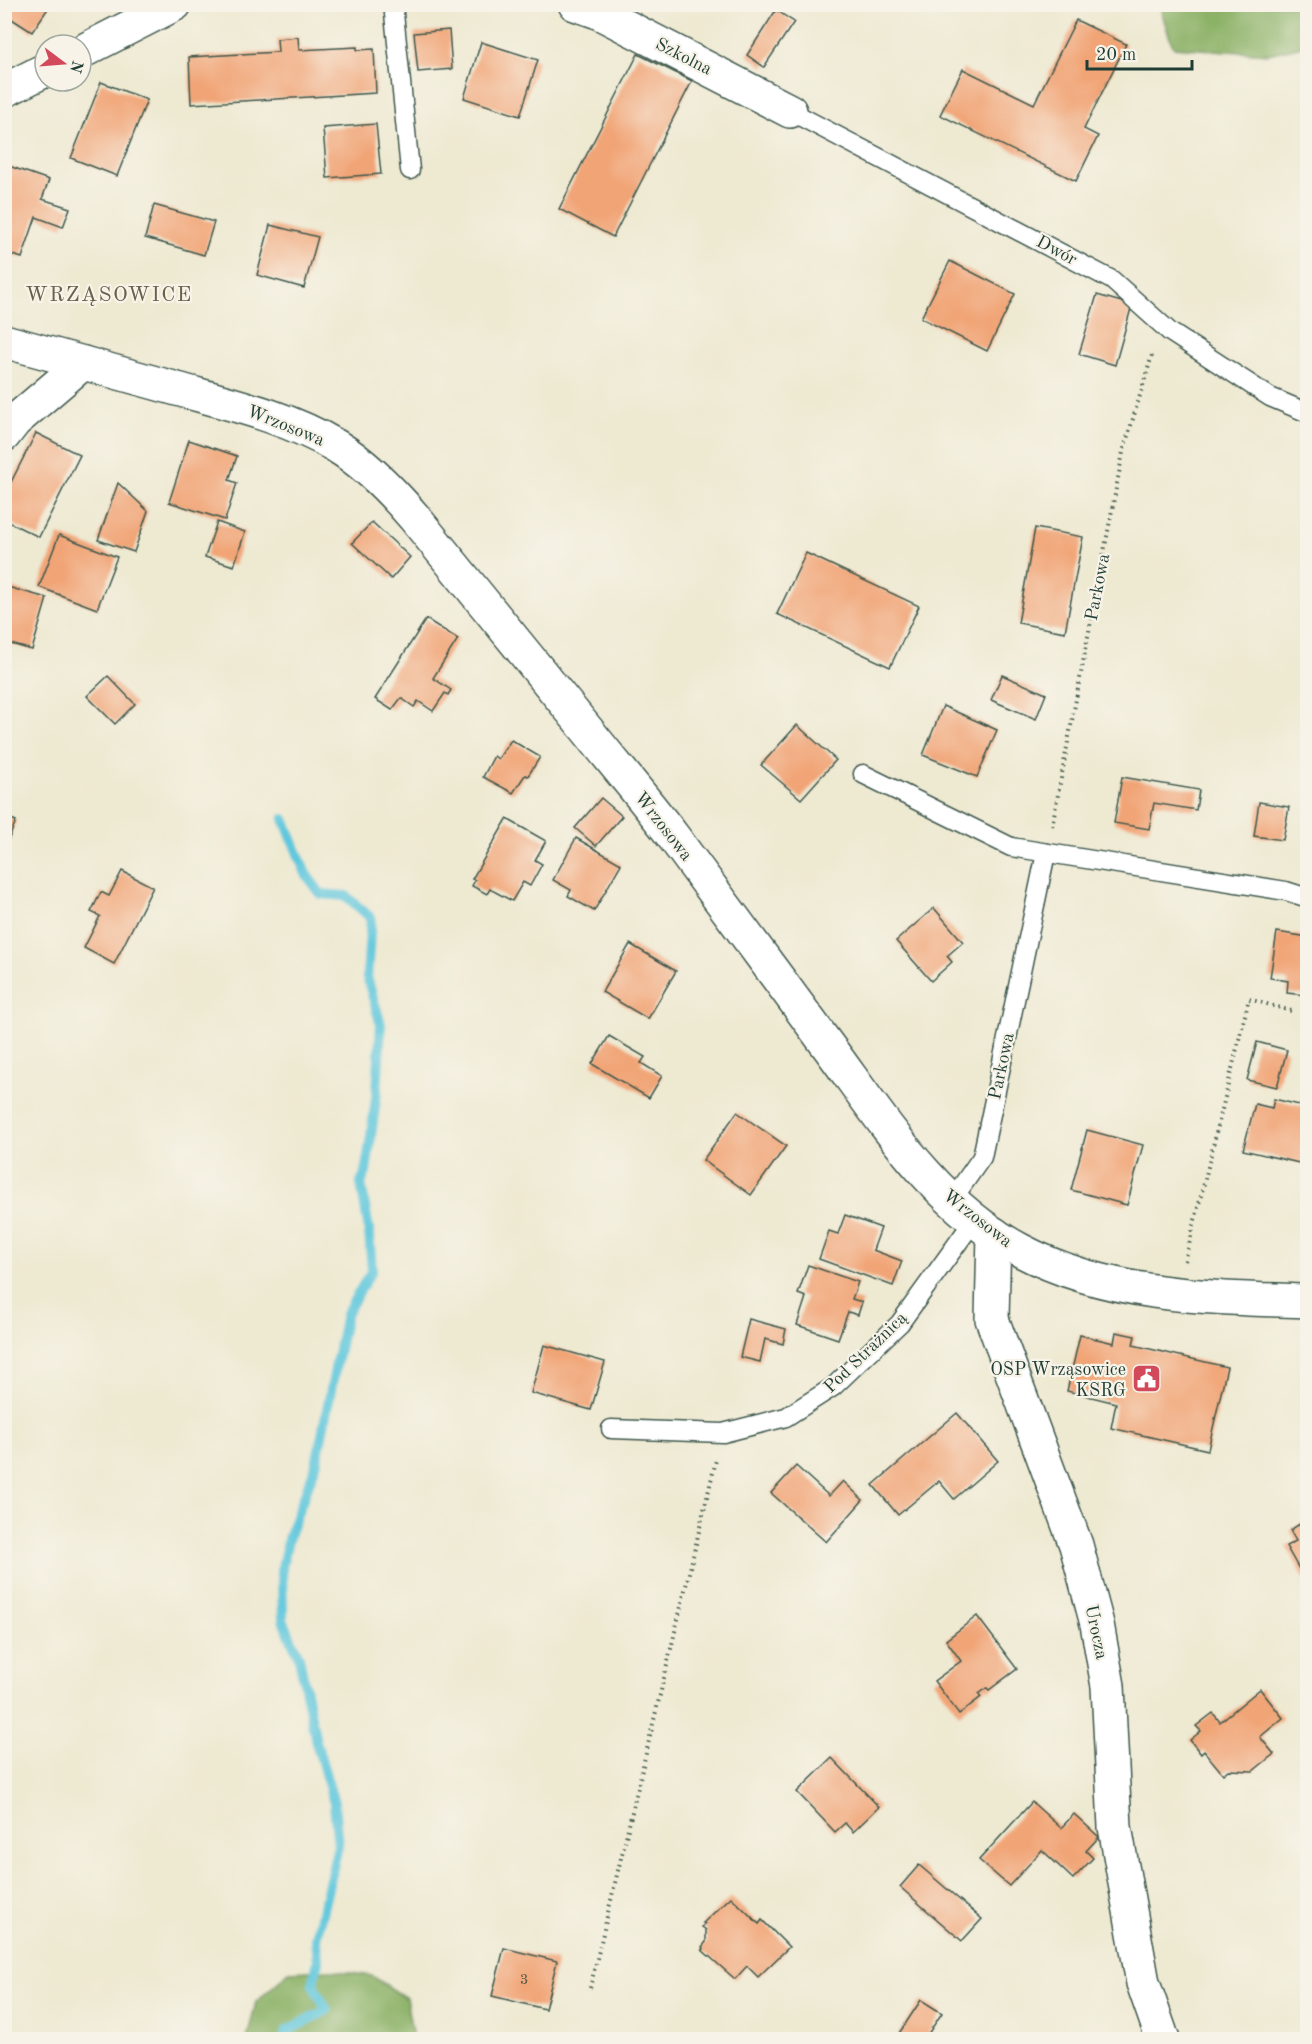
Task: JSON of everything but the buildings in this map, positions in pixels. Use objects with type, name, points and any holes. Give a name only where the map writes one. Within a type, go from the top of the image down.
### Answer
[{"type":"street","points":[[93,46],[175,4]]},
{"type":"street","name":"Szkolna","points":[[575,4],[598,12],[790,111]]},
{"type":"street","points":[[4,91],[33,76]]},
{"type":"street","name":"Wrzosowa","points":[[4,341],[225,402],[290,423],[338,447],[361,464],[393,493],[673,837],[890,1130],[974,1218],[1019,1250],[1066,1270],[1107,1282],[1168,1294],[1308,1301]]},
{"type":"street","points":[[4,435],[15,421],[83,363]]},
{"type":"street","name":"Urocza","points":[[974,1218],[992,1319],[1076,1545],[1096,1624],[1108,1686],[1115,1827],[1143,1983],[1163,2040]]},
{"type":"lane","points":[[393,4],[410,170]]},
{"type":"lane","name":"Dwór","points":[[790,111],[1112,280],[1170,332],[1270,397],[1308,413]]},
{"type":"lane","points":[[863,774],[1011,847],[1286,891],[1308,898]]},
{"type":"lane","name":"Parkowa","points":[[974,1218],[982,1157],[1046,853]]},
{"type":"lane","name":"Pod Strażnicą","points":[[611,1429],[723,1433],[786,1417],[833,1388],[900,1323],[974,1218]]},
{"type":"path","name":"Parkowa","points":[[1046,853],[1123,452],[1161,324]]},
{"type":"path","points":[[1168,1294],[1181,1275],[1249,999],[1295,1012]]},
{"type":"path","points":[[590,1988],[723,1433]]},
{"type":"green space","points":[[1159,5],[1307,5],[1307,45],[1268,54],[1173,47]]},
{"type":"green space","points":[[330,1970],[372,1976],[406,1998],[413,2039],[247,2039],[256,2002],[289,1972]]},
{"type":"waterway","points":[[284,819],[306,874],[321,894],[346,896],[371,918],[367,977],[381,1025],[377,1092],[366,1172],[361,1183],[369,1230],[372,1270],[346,1314],[316,1465],[289,1535],[282,1567],[283,1620],[299,1657],[316,1742],[334,1803],[338,1846],[316,1938],[318,1961],[313,1985],[327,2010],[287,2031],[284,2040]]},
{"type":"place","name":"OSP Wrząsowice KSRG","points":[[1147,1379]]},
{"type":"district","name":"WRZĄSOWICE","points":[[109,294]]}]
